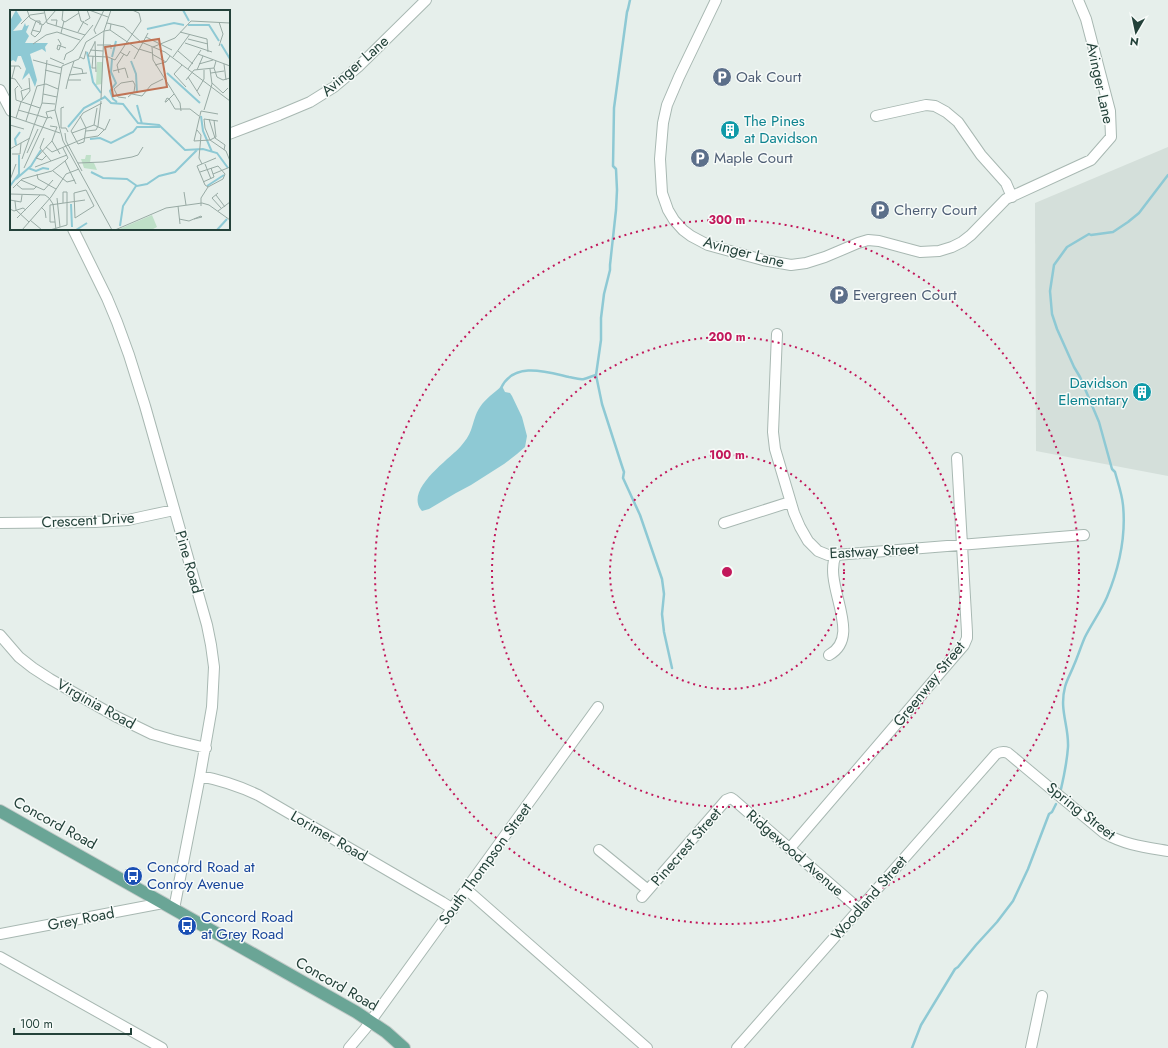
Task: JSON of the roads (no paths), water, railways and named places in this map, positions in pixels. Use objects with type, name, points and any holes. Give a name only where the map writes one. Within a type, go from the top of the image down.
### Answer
[{"type":"main road","name":"Concord Road","points":[[0,811],[371,1021],[404,1048]]},
{"type":"street","name":"Avinger Lane","points":[[230,134],[310,102],[334,87],[358,66],[426,0]]},
{"type":"street","name":"Avinger Lane","points":[[716,0],[667,105],[662,123],[660,159],[662,193],[668,210],[674,220],[691,236],[708,245],[728,251],[791,265],[806,263],[825,257],[868,240],[920,252],[939,251],[952,247],[971,235],[1006,199],[1091,160],[1111,137],[1110,111],[1086,19],[1078,0]]},
{"type":"street","points":[[0,90],[10,108]]},
{"type":"street","points":[[876,116],[926,105],[935,106],[946,112],[958,122],[981,155],[1006,183],[1012,197]]},
{"type":"street","name":"Pine Road","points":[[73,230],[109,303],[129,355],[145,406],[207,625],[211,645],[214,667],[212,708],[206,748],[174,909]]},
{"type":"street","name":"Eastway Street","points":[[777,334],[773,443],[790,502],[800,527],[813,547],[822,553],[836,555],[1084,535]]},
{"type":"street","name":"Greenway Street","points":[[790,848],[964,645],[967,638],[957,458]]},
{"type":"street","points":[[724,523],[790,502]]},
{"type":"street","name":"Crescent Drive","points":[[0,523],[99,522],[128,520],[174,510]]},
{"type":"street","points":[[829,655],[840,646],[843,628],[841,610],[835,591],[833,575],[834,560],[836,555]]},
{"type":"street","name":"Virginia Road","points":[[0,636],[33,668],[114,716],[152,734],[206,748]]},
{"type":"street","name":"South Thompson Street","points":[[349,1048],[371,1021],[598,707]]},
{"type":"street","name":"Spring Street","points":[[1003,752],[1008,753],[1104,833],[1115,839],[1135,846],[1168,851]]},
{"type":"street","name":"Woodland Street","points":[[737,1048],[996,754],[1003,752]]},
{"type":"street","name":"Lorimer Road","points":[[200,776],[242,787],[258,795],[453,908]]},
{"type":"street","name":"Ridgewood Avenue","points":[[731,798],[859,909]]},
{"type":"street","name":"Pinecrest Street","points":[[599,850],[645,894],[726,800],[731,798]]},
{"type":"street","points":[[466,890],[647,1048]]},
{"type":"street","name":"Grey Road","points":[[0,934],[163,903]]},
{"type":"street","points":[[0,956],[162,1048]]},
{"type":"street","points":[[1031,1048],[1042,996]]},
{"type":"water","points":[[502,386],[505,392],[510,393],[512,396],[522,417],[527,436],[525,447],[504,464],[471,485],[429,509],[422,511],[418,503],[419,494],[423,485],[430,476],[461,446],[469,434],[482,404]]},
{"type":"waterway","points":[[630,0],[627,12],[614,108],[613,166],[616,169],[616,210],[610,270],[604,294],[601,318],[601,340],[596,375],[602,404],[624,472],[623,478],[640,515],[662,579],[664,594],[662,614],[664,632],[672,668]]},
{"type":"waterway","points":[[1061,789],[1068,747],[1063,695],[1067,681],[1085,637],[1105,602],[1115,575],[1121,551],[1124,516],[1120,488],[1115,472],[1112,469],[1099,422],[1080,377],[1057,329],[1052,314],[1050,291],[1054,265],[1067,247],[1089,234],[1113,232],[1128,222],[1139,213],[1168,175]]},
{"type":"waterway","points":[[501,388],[514,374],[522,371],[541,371],[581,379],[596,375]]},
{"type":"waterway","points":[[912,1048],[921,1025],[955,969],[997,922],[1013,901],[1028,869],[1049,814],[1052,812],[1056,804]]},
{"type":"place","name":"Oak Court","points":[[722,77]]},
{"type":"place","name":"The Pines at Davidson","points":[[730,130]]},
{"type":"place","name":"Maple Court","points":[[700,158]]},
{"type":"place","name":"Cherry Court","points":[[880,210]]},
{"type":"place","name":"Evergreen Court","points":[[839,295]]},
{"type":"place","name":"Davidson Elementary","points":[[1142,392]]},
{"type":"place","name":"Concord Road at Conroy Avenue","points":[[133,876]]},
{"type":"place","name":"Concord Road at Grey Road","points":[[187,926]]}]
